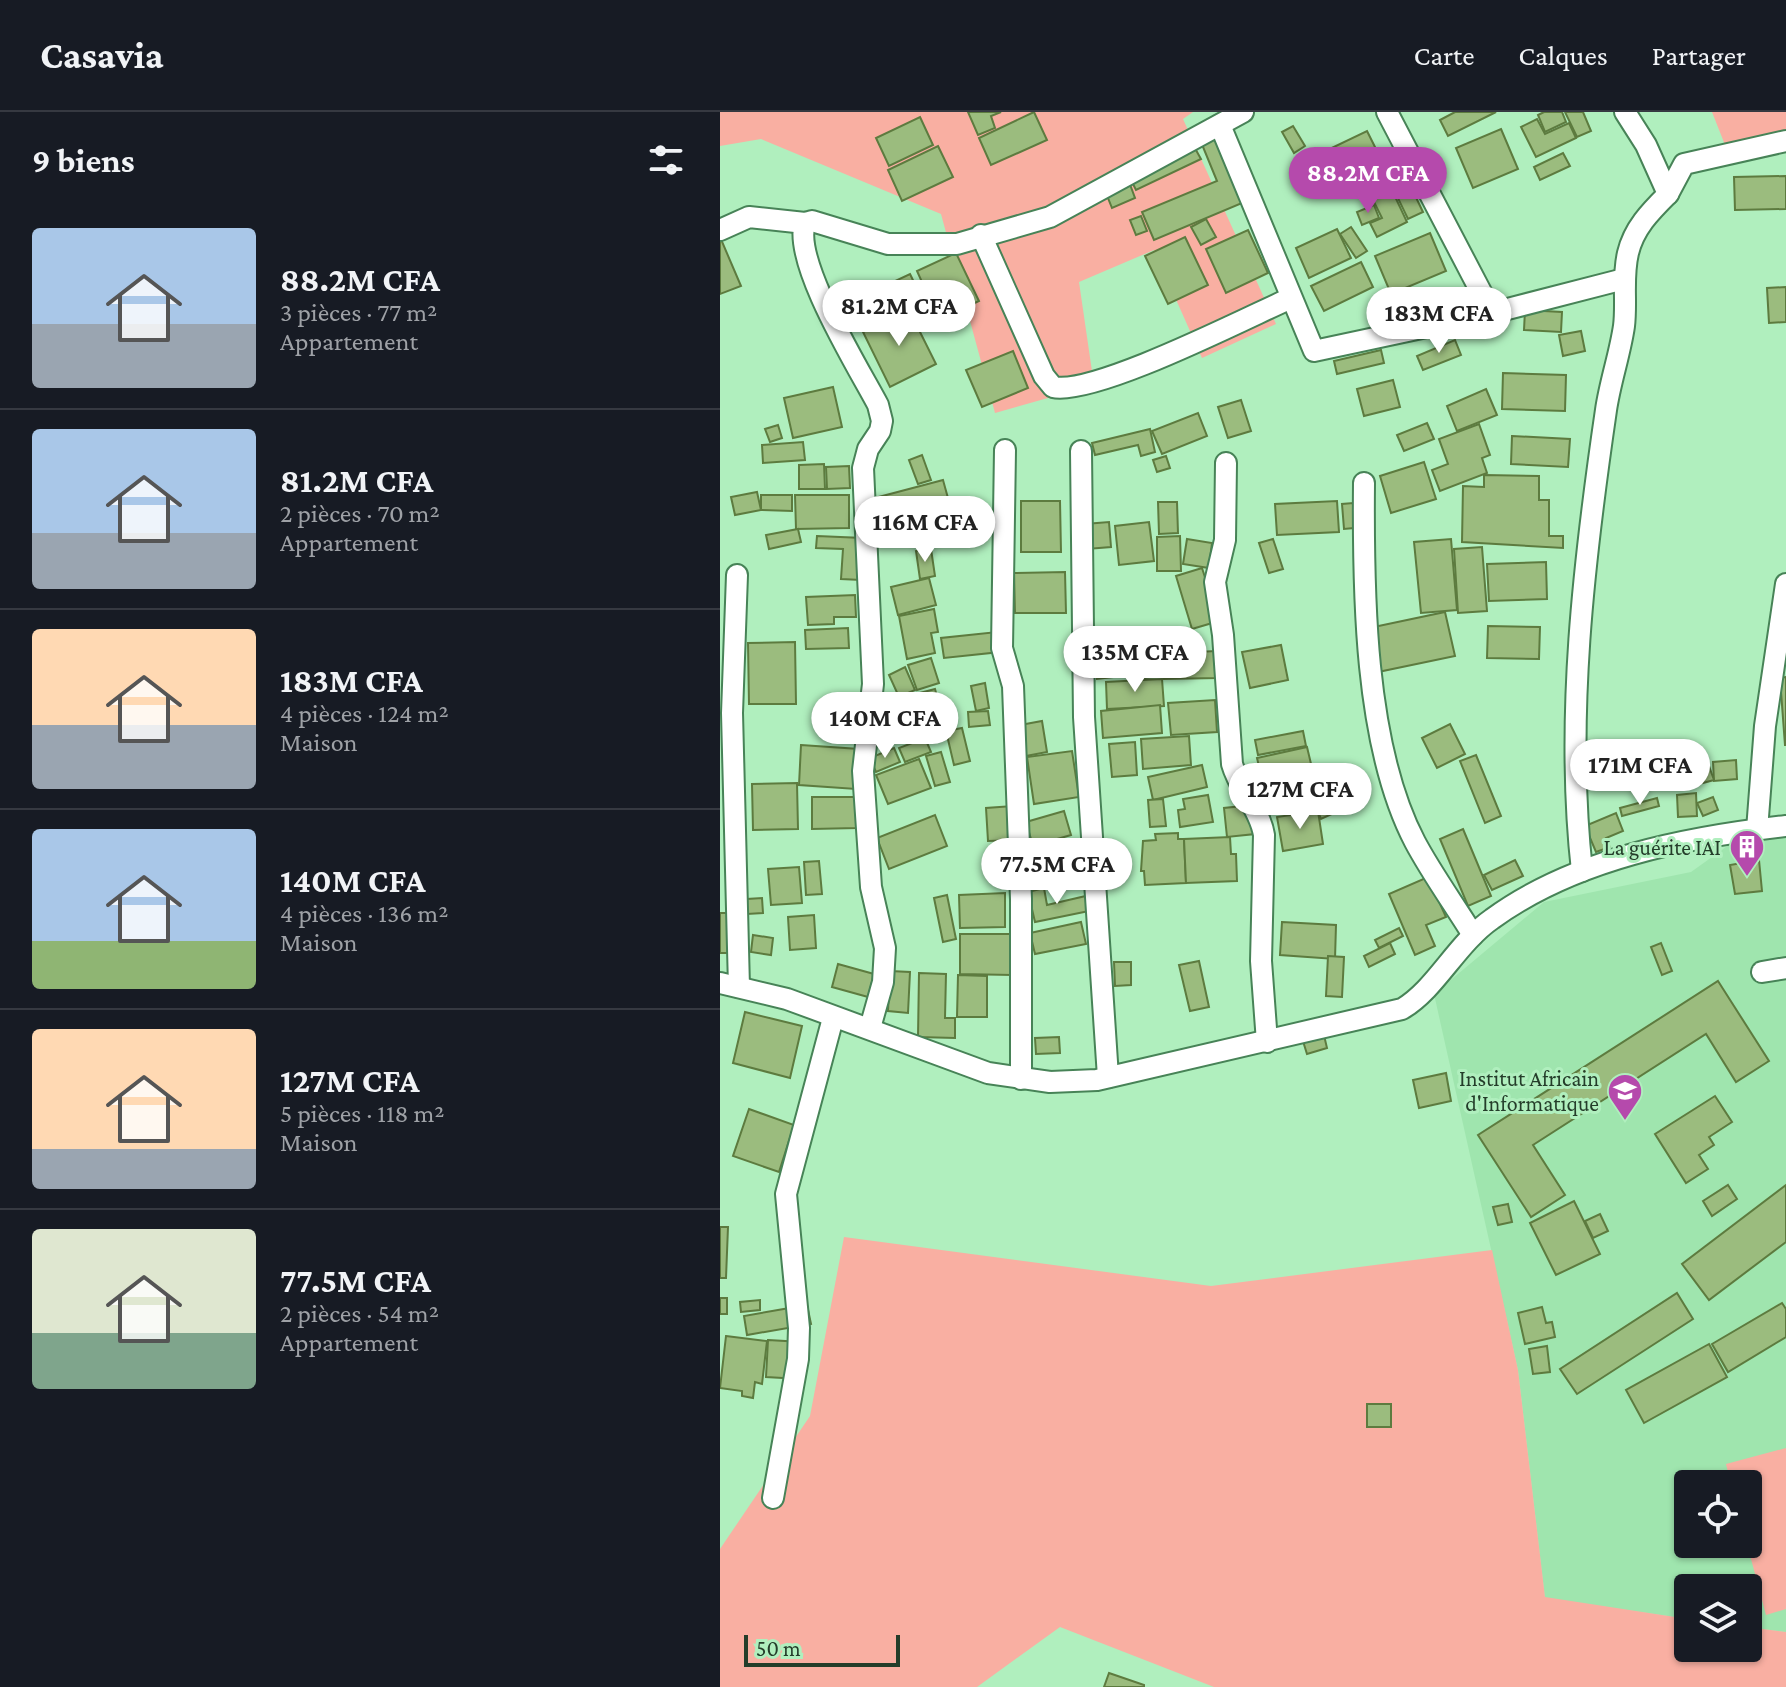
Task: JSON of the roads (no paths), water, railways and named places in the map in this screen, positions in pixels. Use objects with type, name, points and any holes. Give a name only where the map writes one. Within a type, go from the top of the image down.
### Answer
[{"type":"street","points":[[720,230],[749,217],[805,223],[812,221],[888,244],[957,244],[1050,217],[1243,112]]},
{"type":"street","points":[[1387,112],[1492,313]]},
{"type":"street","points":[[1625,112],[1646,145],[1668,194]]},
{"type":"street","points":[[1220,125],[1314,351],[1492,313],[1624,279]]},
{"type":"street","points":[[1582,871],[1576,818],[1578,617],[1590,554],[1593,499],[1607,404],[1624,325],[1624,279],[1628,252],[1642,219],[1668,194],[1684,164],[1786,141]]},
{"type":"street","points":[[805,223],[802,231],[808,265],[878,405],[882,421],[863,468],[873,684],[863,771],[871,887],[885,948],[883,982],[870,1028]]},
{"type":"street","points":[[981,235],[1044,376],[1053,387],[1065,390],[1113,375],[1291,298]]},
{"type":"street","points":[[1005,450],[1002,648],[1013,686],[1011,715],[1021,899],[1021,1079]]},
{"type":"street","points":[[1081,451],[1084,717],[1108,1077]]},
{"type":"street","points":[[1226,463],[1225,540],[1215,582],[1232,764],[1236,781],[1263,824],[1261,961],[1267,1042]]},
{"type":"street","points":[[1364,483],[1363,575],[1368,648],[1388,770],[1415,842],[1473,935]]},
{"type":"street","points":[[737,575],[732,713],[730,985],[787,999],[988,1073],[1021,1079],[1079,1082],[1175,1059],[1267,1042],[1402,1009],[1417,1001],[1454,952],[1473,935],[1531,894],[1582,871],[1654,851],[1786,826]]},
{"type":"street","points":[[1757,830],[1765,726],[1786,584]]},
{"type":"street","points":[[1762,972],[1786,968]]},
{"type":"street","points":[[773,1498],[798,1359],[799,1328],[786,1194],[833,1018]]},
{"type":"place","name":"La guérite IAI","points":[[1747,878]]},
{"type":"place","name":"Institut Africain d'Informatique","points":[[1625,1122]]}]
